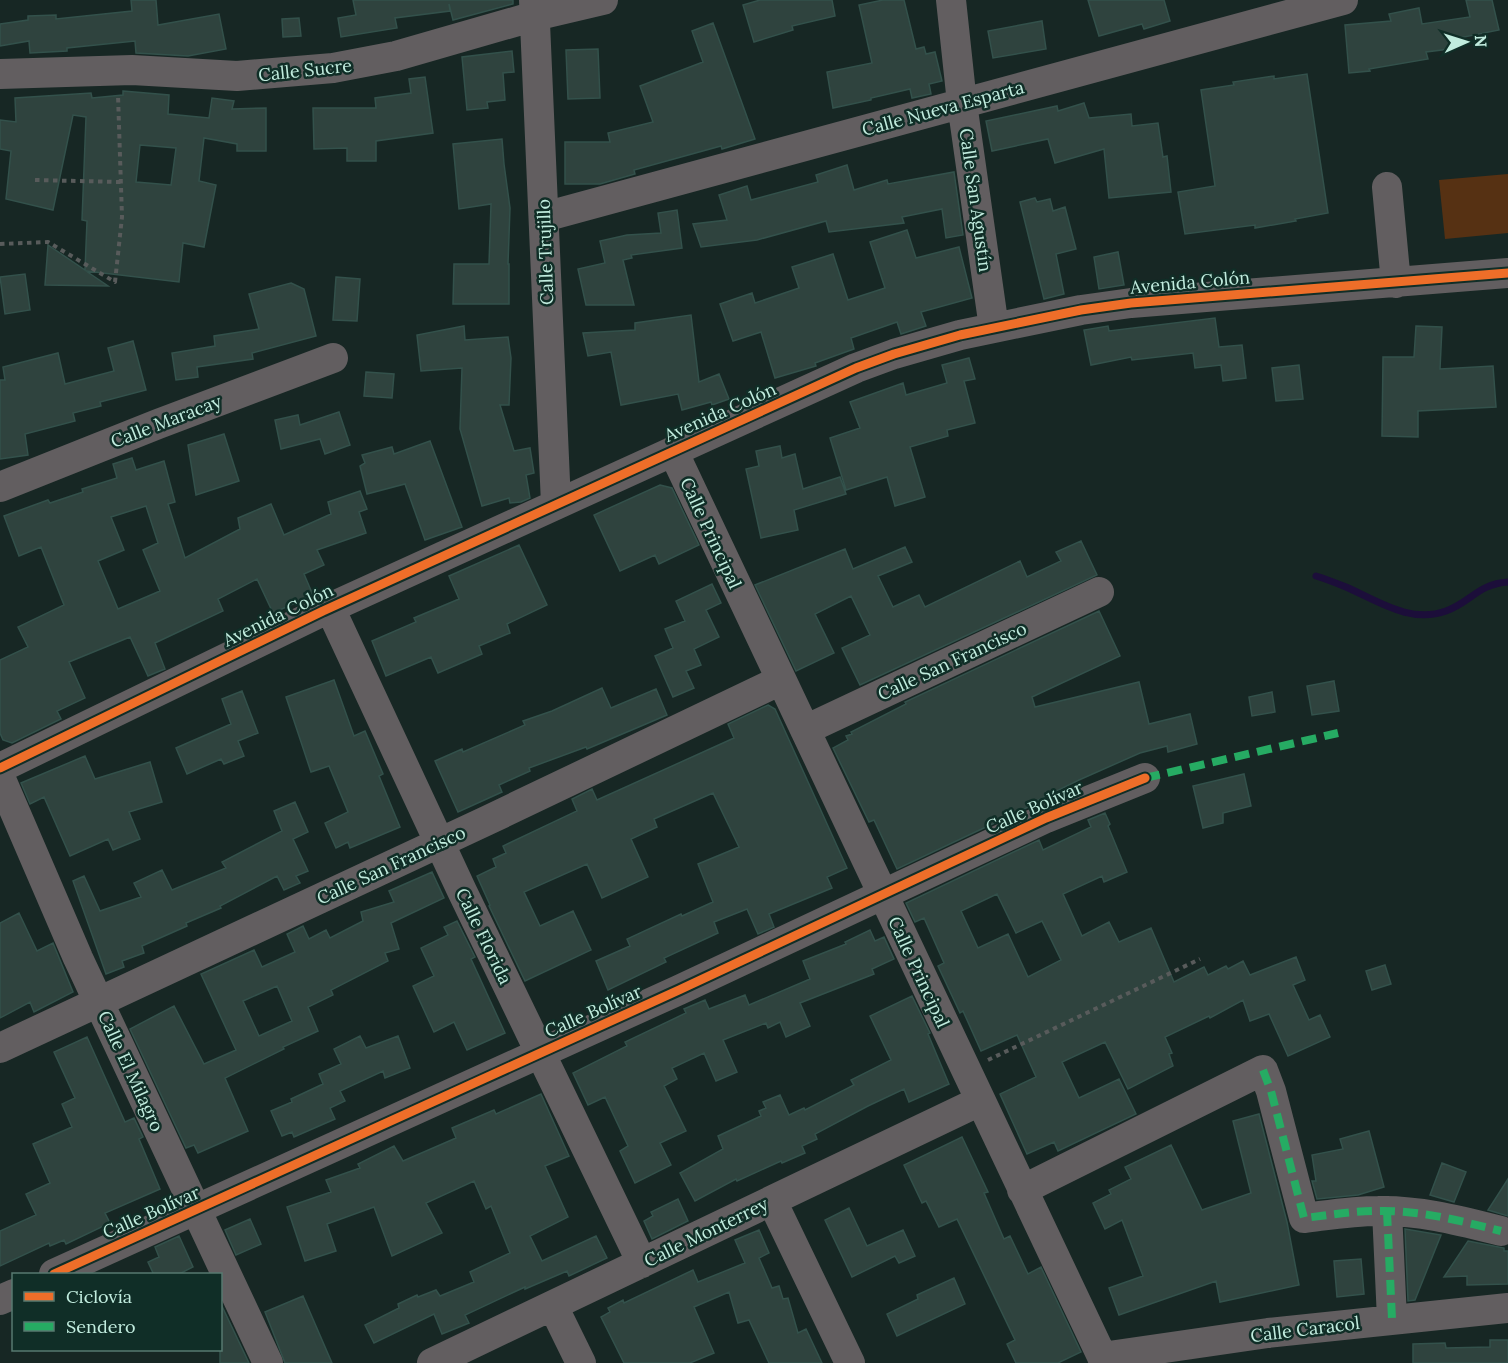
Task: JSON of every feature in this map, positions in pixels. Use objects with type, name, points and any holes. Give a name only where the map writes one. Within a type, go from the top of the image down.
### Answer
[{"type":"street","name":"Calle Sucre","points":[[0,74],[117,71],[237,76],[333,68],[396,56],[534,8],[603,0]]},
{"type":"street","name":"Calle San Agustín","points":[[951,0],[962,103],[994,328]]},
{"type":"street","name":"Calle Nueva Esparta","points":[[544,217],[962,103],[1286,7],[1343,0]]},
{"type":"street","name":"Calle Trujillo","points":[[534,8],[556,504]]},
{"type":"street","points":[[1387,187],[1396,283]]},
{"type":"street","name":"Avenida Colón","points":[[0,768],[330,608],[856,368],[894,354],[960,335],[1081,310],[1131,303],[1508,273]]},
{"type":"street","name":"Calle Maracay","points":[[0,487],[333,358]]},
{"type":"street","name":"Calle Principal","points":[[673,451],[1103,1360]]},
{"type":"street","name":"Calle San Francisco","points":[[805,730],[1099,592]]},
{"type":"street","name":"Calle Florida","points":[[330,608],[642,1263]]},
{"type":"street","name":"Calle San Francisco","points":[[0,1048],[781,680]]},
{"type":"street","name":"Calle El Milagro","points":[[0,777],[98,1001],[268,1363]]},
{"type":"street","name":"Calle Bolívar","points":[[58,1273],[541,1053],[1046,818],[1145,777]]},
{"type":"street","points":[[1022,1190],[1263,1070],[1271,1091],[1304,1218],[1348,1212],[1387,1211],[1443,1217],[1501,1231]]},
{"type":"street","name":"Calle Monterrey","points":[[432,1363],[980,1101]]},
{"type":"street","points":[[772,1201],[850,1363]]},
{"type":"street","points":[[1387,1211],[1392,1319]]},
{"type":"street","points":[[553,1305],[581,1363]]},
{"type":"street","name":"Calle Caracol","points":[[1103,1360],[1268,1333],[1508,1308]]},
{"type":"path","points":[[0,244],[48,242],[115,282],[122,217],[117,71]]},
{"type":"path","points":[[35,180],[122,182]]},
{"type":"path","points":[[966,1071],[1200,959]]},
{"type":"shaded area","points":[[1508,174],[1508,233],[1445,239],[1439,180]]},
{"type":"building","points":[[131,0],[156,0],[158,25],[219,14],[226,49],[188,56],[136,53],[135,41],[67,48],[67,51],[30,53],[29,41],[0,46],[0,24],[28,20],[28,16],[56,15],[56,19],[132,11]]},
{"type":"building","points":[[353,0],[513,0],[513,4],[453,20],[449,4],[450,11],[395,18],[397,28],[341,37],[338,18],[356,15]]},
{"type":"building","points":[[760,0],[832,0],[835,16],[792,26],[793,30],[754,42],[743,5]]},
{"type":"building","points":[[883,0],[904,0],[916,49],[924,47],[926,54],[935,52],[942,81],[929,84],[931,94],[912,98],[910,89],[833,108],[827,72],[872,63],[859,5]]},
{"type":"building","points":[[1088,0],[1164,0],[1170,21],[1144,29],[1142,24],[1099,36]]},
{"type":"building","points":[[1466,0],[1492,0],[1499,30],[1449,40],[1450,49],[1426,52],[1428,59],[1349,73],[1345,25],[1391,21],[1389,14],[1419,8],[1422,24],[1470,17]]},
{"type":"building","points":[[299,18],[301,36],[283,37],[282,19]]},
{"type":"building","points":[[1042,21],[1046,49],[993,58],[988,31]]},
{"type":"building","points":[[713,23],[755,139],[634,170],[635,174],[600,184],[565,184],[565,142],[610,142],[608,133],[653,122],[640,86],[703,62],[692,31]]},
{"type":"building","points":[[598,49],[600,98],[568,99],[566,50]]},
{"type":"building","points":[[512,51],[514,72],[503,73],[505,100],[487,102],[488,108],[467,110],[462,57]]},
{"type":"building","points":[[1307,74],[1328,213],[1255,228],[1255,225],[1185,234],[1178,192],[1215,186],[1201,90],[1234,85],[1233,82]]},
{"type":"building","points":[[425,77],[433,133],[376,141],[376,161],[347,161],[347,148],[314,149],[313,108],[376,108],[375,98],[411,93],[409,79]]},
{"type":"building","points":[[123,91],[169,95],[168,114],[209,118],[212,98],[234,101],[232,109],[266,108],[266,151],[237,151],[237,144],[204,138],[199,181],[216,185],[204,247],[183,243],[179,282],[86,271],[108,286],[45,285],[48,245],[85,270],[87,221],[82,220],[86,117],[73,115],[53,210],[6,199],[11,151],[0,149],[0,120],[16,122],[15,98],[91,93],[92,98],[123,95]],"holes":[[[140,145],[176,148],[171,185],[136,182]]]},
{"type":"building","points":[[1084,103],[1089,118],[1131,114],[1132,126],[1158,123],[1163,157],[1167,156],[1171,192],[1109,198],[1104,149],[1055,163],[1048,139],[992,151],[986,121],[1057,106],[1058,111]]},
{"type":"building","points":[[502,139],[510,208],[509,304],[453,304],[454,264],[489,264],[491,204],[459,209],[453,144]]},
{"type":"building","points":[[847,165],[854,190],[887,180],[888,184],[954,172],[963,235],[946,238],[942,209],[902,217],[904,223],[829,232],[826,221],[757,240],[701,247],[693,224],[727,220],[719,195],[747,186],[751,200],[818,182],[816,175]]},
{"type":"building","points":[[1035,198],[1037,202],[1050,199],[1053,211],[1065,207],[1076,249],[1056,254],[1064,294],[1044,299],[1020,202]]},
{"type":"building","points":[[677,210],[682,248],[631,255],[632,258],[623,260],[634,305],[586,305],[578,269],[605,263],[600,241],[627,235],[661,233],[658,213]]},
{"type":"building","points":[[907,230],[916,258],[959,247],[972,298],[921,312],[926,326],[901,334],[897,322],[851,338],[854,349],[815,363],[816,366],[775,378],[761,332],[733,341],[720,304],[752,293],[755,303],[799,288],[792,267],[833,254],[848,300],[885,288],[870,242]]},
{"type":"building","points":[[1118,252],[1124,285],[1099,289],[1094,257]]},
{"type":"building","points":[[25,274],[30,310],[5,314],[0,277]]},
{"type":"building","points":[[336,277],[360,279],[357,321],[333,320]]},
{"type":"building","points":[[291,283],[304,289],[316,336],[252,353],[253,359],[197,367],[198,377],[176,380],[172,353],[215,346],[214,336],[259,329],[249,294]]},
{"type":"building","points":[[691,315],[699,382],[719,374],[729,399],[712,405],[711,402],[682,410],[678,394],[621,405],[611,352],[588,356],[583,333],[635,330],[635,323]]},
{"type":"building","points":[[1215,318],[1219,347],[1242,345],[1246,378],[1223,381],[1221,365],[1195,368],[1193,353],[1132,360],[1131,357],[1091,365],[1084,330],[1108,326],[1109,331]]},
{"type":"building","points":[[464,326],[465,340],[508,337],[511,358],[509,405],[500,405],[514,451],[530,448],[534,473],[526,475],[530,498],[521,502],[510,503],[509,498],[482,506],[460,429],[462,368],[421,371],[417,335]]},
{"type":"building","points":[[1416,326],[1442,327],[1440,369],[1493,366],[1496,407],[1418,411],[1418,437],[1382,436],[1383,357],[1414,357]]},
{"type":"building","points":[[133,341],[146,390],[100,402],[101,406],[73,413],[75,421],[25,434],[28,455],[0,459],[0,380],[5,380],[3,367],[58,353],[65,384],[114,371],[108,348]]},
{"type":"building","points":[[969,358],[975,379],[964,381],[975,423],[947,430],[948,436],[910,447],[925,497],[895,506],[887,477],[846,490],[830,438],[860,428],[850,402],[903,383],[906,395],[947,383],[942,365]]},
{"type":"building","points":[[1299,365],[1303,399],[1276,401],[1272,368]]},
{"type":"building","points":[[366,372],[394,374],[392,398],[364,396]]},
{"type":"building","points":[[339,412],[350,445],[325,454],[320,439],[281,449],[275,420],[298,415],[300,425]]},
{"type":"building","points":[[224,434],[239,481],[196,495],[188,445]]},
{"type":"building","points":[[430,441],[462,527],[425,540],[405,484],[367,494],[360,466],[365,463],[362,455],[392,447],[394,454]]},
{"type":"building","points":[[780,446],[782,458],[795,454],[803,489],[840,477],[846,494],[794,510],[798,530],[761,538],[746,469],[759,466],[756,451]]},
{"type":"building","points":[[132,458],[136,470],[164,461],[175,502],[168,504],[185,558],[240,529],[238,518],[271,504],[284,535],[331,514],[328,502],[360,491],[367,509],[359,512],[366,533],[317,550],[324,565],[304,574],[313,595],[273,613],[257,579],[218,599],[223,611],[155,643],[165,669],[148,676],[130,637],[69,662],[85,698],[57,711],[61,719],[12,743],[3,740],[0,733],[0,660],[28,647],[18,627],[64,605],[41,547],[19,556],[4,516],[48,500],[50,503],[83,492],[82,489],[117,478],[113,464]],"holes":[[[146,506],[158,543],[143,550],[160,591],[118,609],[98,561],[124,550],[111,517]]]},
{"type":"building","points":[[660,485],[672,488],[699,545],[659,564],[655,555],[620,571],[594,515]]},
{"type":"building","points":[[1081,541],[1097,575],[860,685],[842,648],[870,635],[851,596],[815,614],[834,653],[796,671],[755,585],[845,549],[853,569],[905,547],[912,562],[878,576],[893,607],[919,595],[925,607],[1020,561],[1027,577],[1061,561],[1056,552]]},
{"type":"building","points":[[519,545],[547,605],[507,624],[510,633],[479,646],[482,654],[438,673],[431,657],[386,676],[372,641],[416,622],[414,618],[459,599],[449,576]]},
{"type":"building","points":[[712,584],[721,603],[706,610],[719,637],[694,649],[701,665],[686,671],[694,688],[673,697],[655,656],[673,648],[665,629],[685,621],[676,601]]},
{"type":"building","points":[[1099,611],[1120,656],[1032,697],[1035,707],[1139,682],[1149,724],[1190,714],[1197,744],[1168,752],[1167,746],[1140,753],[1079,780],[1038,800],[1039,802],[897,869],[874,820],[869,822],[833,748],[848,740],[846,736],[852,734],[851,732],[906,704],[905,702]]},
{"type":"building","points":[[334,680],[354,736],[365,731],[383,774],[379,776],[400,827],[350,848],[348,842],[336,848],[325,823],[348,812],[329,766],[311,772],[286,697]]},
{"type":"building","points":[[1334,681],[1339,711],[1312,715],[1307,686]]},
{"type":"building","points":[[602,688],[611,708],[656,689],[667,715],[587,749],[586,747],[529,768],[530,771],[499,785],[502,792],[458,812],[435,761],[462,749],[463,752],[525,725],[523,721],[552,711]]},
{"type":"building","points":[[242,691],[258,733],[238,741],[244,756],[224,764],[221,759],[187,774],[176,748],[231,724],[222,699]]},
{"type":"building","points":[[1272,692],[1275,712],[1252,716],[1249,697]]},
{"type":"building","points":[[768,705],[775,709],[847,868],[827,877],[832,888],[769,914],[774,927],[758,934],[747,909],[714,922],[718,933],[664,958],[666,962],[608,990],[596,961],[630,946],[627,939],[713,902],[698,864],[739,847],[713,793],[654,819],[657,827],[631,839],[648,877],[602,898],[587,864],[524,892],[540,926],[573,911],[591,950],[525,981],[477,876],[496,867],[493,859],[506,853],[503,846],[577,811],[572,799],[592,789],[597,800],[734,738],[728,724]]},
{"type":"building","points":[[85,756],[95,779],[150,762],[162,802],[129,812],[140,839],[113,850],[108,839],[70,856],[44,797],[30,804],[21,783]]},
{"type":"building","points":[[1244,774],[1251,806],[1223,813],[1223,823],[1203,828],[1193,786]]},
{"type":"building","points":[[295,802],[308,832],[293,839],[308,871],[296,876],[300,883],[284,890],[277,876],[220,906],[221,908],[186,923],[187,926],[142,946],[144,953],[122,961],[124,967],[106,974],[73,881],[84,876],[100,911],[141,897],[134,883],[162,870],[172,890],[226,868],[222,862],[282,831],[274,811]]},
{"type":"building","points":[[1105,813],[1127,872],[1104,882],[1102,876],[1063,894],[1082,936],[1109,922],[1119,942],[1151,928],[1174,982],[1204,967],[1208,975],[1226,966],[1228,969],[1243,961],[1250,975],[1296,957],[1305,980],[1293,985],[1309,1020],[1320,1015],[1330,1037],[1288,1056],[1269,1014],[1250,1021],[1243,1000],[1210,1018],[1209,1016],[1165,1037],[1172,1053],[1169,1054],[1173,1066],[1128,1089],[1105,1042],[1062,1062],[1079,1098],[1119,1079],[1136,1114],[1058,1151],[1054,1142],[1027,1154],[1000,1094],[1036,1077],[1017,1035],[981,1051],[963,1011],[960,1013],[938,966],[944,963],[924,918],[915,922],[906,903],[1039,840],[1043,850],[1091,827],[1088,820]],"holes":[[[997,894],[1016,933],[1042,921],[1061,960],[1028,977],[1008,934],[978,948],[961,911]]]},
{"type":"building","points":[[432,872],[444,898],[391,923],[399,949],[385,953],[388,961],[331,990],[333,995],[308,1007],[318,1031],[225,1078],[248,1131],[198,1153],[194,1145],[186,1148],[130,1029],[174,1006],[204,1064],[236,1050],[201,974],[254,950],[262,967],[295,952],[287,934],[303,926],[309,939],[326,930],[330,938],[363,921],[361,912],[394,902],[389,891]],"holes":[[[277,986],[292,1021],[259,1036],[243,1001]]]},
{"type":"building","points":[[19,913],[37,951],[53,943],[73,992],[34,1012],[30,1002],[0,1018],[0,923]]},
{"type":"building","points":[[457,921],[475,957],[471,959],[505,1033],[467,1050],[454,1022],[434,1032],[413,986],[434,976],[421,948],[448,935],[444,927]]},
{"type":"building","points":[[870,930],[875,941],[884,937],[894,959],[872,969],[874,974],[800,1003],[810,1026],[786,1037],[780,1022],[768,1028],[766,1023],[723,1040],[737,1072],[716,1081],[704,1053],[672,1068],[677,1079],[664,1086],[686,1131],[660,1143],[671,1165],[635,1183],[620,1151],[628,1146],[605,1097],[588,1105],[573,1073],[627,1046],[625,1042],[686,1013],[684,1009],[705,1000],[709,1009],[745,995],[749,1005],[810,979],[803,961],[846,944],[845,942]]},
{"type":"building","points":[[1385,965],[1391,984],[1372,990],[1366,971]]},
{"type":"building","points":[[912,996],[930,1033],[928,1034],[949,1084],[909,1102],[904,1089],[815,1134],[817,1139],[802,1146],[805,1153],[737,1181],[736,1179],[695,1201],[680,1173],[723,1149],[718,1136],[761,1116],[759,1111],[766,1108],[763,1102],[780,1095],[789,1115],[804,1108],[805,1110],[854,1085],[851,1080],[891,1060],[870,1016]]},
{"type":"building","points":[[360,1036],[366,1048],[398,1036],[410,1068],[385,1078],[383,1071],[340,1091],[345,1101],[330,1108],[335,1119],[294,1137],[292,1132],[282,1136],[271,1111],[323,1084],[319,1074],[341,1064],[334,1049]]},
{"type":"building","points":[[87,1037],[125,1122],[134,1118],[143,1137],[139,1139],[160,1189],[105,1213],[110,1223],[66,1244],[64,1240],[50,1246],[49,1243],[0,1266],[0,1231],[36,1215],[26,1194],[50,1183],[33,1144],[72,1127],[62,1104],[75,1098],[54,1052]]},
{"type":"building","points":[[541,1094],[569,1156],[545,1166],[568,1217],[530,1236],[542,1261],[596,1236],[607,1258],[569,1276],[567,1271],[525,1289],[525,1287],[465,1315],[469,1323],[442,1334],[434,1314],[374,1343],[365,1325],[399,1308],[398,1304],[417,1295],[418,1297],[436,1290],[440,1296],[474,1282],[470,1272],[510,1253],[491,1206],[486,1209],[474,1181],[426,1203],[442,1233],[392,1256],[374,1207],[327,1224],[336,1251],[305,1261],[287,1207],[331,1192],[326,1180],[360,1168],[358,1164],[394,1146],[403,1161],[456,1138],[452,1128],[494,1110],[496,1114]]},
{"type":"building","points":[[1259,1114],[1287,1222],[1299,1285],[1220,1302],[1216,1281],[1119,1315],[1109,1288],[1143,1276],[1122,1220],[1105,1229],[1093,1203],[1111,1194],[1109,1190],[1131,1179],[1125,1167],[1171,1145],[1202,1210],[1251,1193],[1233,1121]]},
{"type":"building","points":[[1369,1131],[1384,1187],[1358,1195],[1317,1199],[1312,1181],[1316,1181],[1312,1155],[1343,1149],[1340,1139]]},
{"type":"building","points":[[962,1137],[988,1192],[984,1193],[1004,1239],[1010,1236],[1028,1274],[1041,1267],[1081,1352],[1058,1363],[1016,1363],[1007,1344],[1015,1340],[957,1219],[939,1227],[926,1201],[922,1203],[904,1165]]},
{"type":"building","points":[[1442,1163],[1466,1172],[1454,1202],[1430,1195]]},
{"type":"building","points":[[1508,1179],[1508,1216],[1488,1210]]},
{"type":"building","points":[[678,1199],[688,1221],[652,1239],[644,1221],[653,1216],[651,1212]]},
{"type":"building","points":[[849,1208],[867,1246],[903,1230],[915,1256],[899,1263],[895,1256],[852,1277],[825,1220]]},
{"type":"building","points":[[250,1219],[261,1244],[236,1255],[225,1230]]},
{"type":"building","points":[[1405,1229],[1441,1235],[1415,1300],[1408,1301]]},
{"type":"building","points":[[759,1230],[769,1253],[759,1258],[772,1288],[779,1286],[783,1299],[788,1298],[798,1333],[806,1329],[822,1363],[769,1363],[749,1320],[738,1323],[729,1292],[694,1307],[714,1353],[690,1363],[624,1363],[601,1317],[610,1312],[608,1308],[623,1300],[624,1303],[693,1270],[698,1282],[745,1263],[735,1240]]},
{"type":"building","points":[[179,1236],[193,1267],[181,1273],[153,1273],[148,1262],[159,1257],[155,1247]]},
{"type":"building","points":[[1468,1241],[1504,1248],[1504,1251],[1508,1251],[1508,1284],[1467,1285],[1467,1276],[1444,1277]]},
{"type":"building","points":[[1361,1259],[1364,1294],[1337,1297],[1334,1261]]},
{"type":"building","points":[[954,1278],[965,1304],[897,1336],[887,1314],[918,1299],[917,1295]]},
{"type":"building","points":[[303,1296],[332,1363],[285,1363],[265,1312]]},
{"type":"building","points":[[222,1306],[249,1363],[220,1363],[220,1351],[222,1351]]},
{"type":"building","points":[[1490,1340],[1508,1340],[1508,1363],[1413,1363],[1413,1344],[1445,1343],[1446,1348],[1490,1347]]},
{"type":"waterway","points":[[1316,576],[1394,609],[1420,615],[1446,611],[1489,586],[1508,582]]},
{"type":"marked path","points":[[1145,778],[1338,733]]},
{"type":"marked path","points":[[1263,1070],[1271,1091],[1304,1218],[1394,1211],[1440,1217],[1501,1231]]},
{"type":"marked path","points":[[1387,1211],[1392,1319]]},
{"type":"cycle path","points":[[0,768],[323,611],[856,368],[894,354],[960,335],[1081,310],[1131,303],[1508,273]]},
{"type":"cycle path","points":[[56,1273],[679,990],[1046,818],[1145,778]]}]
